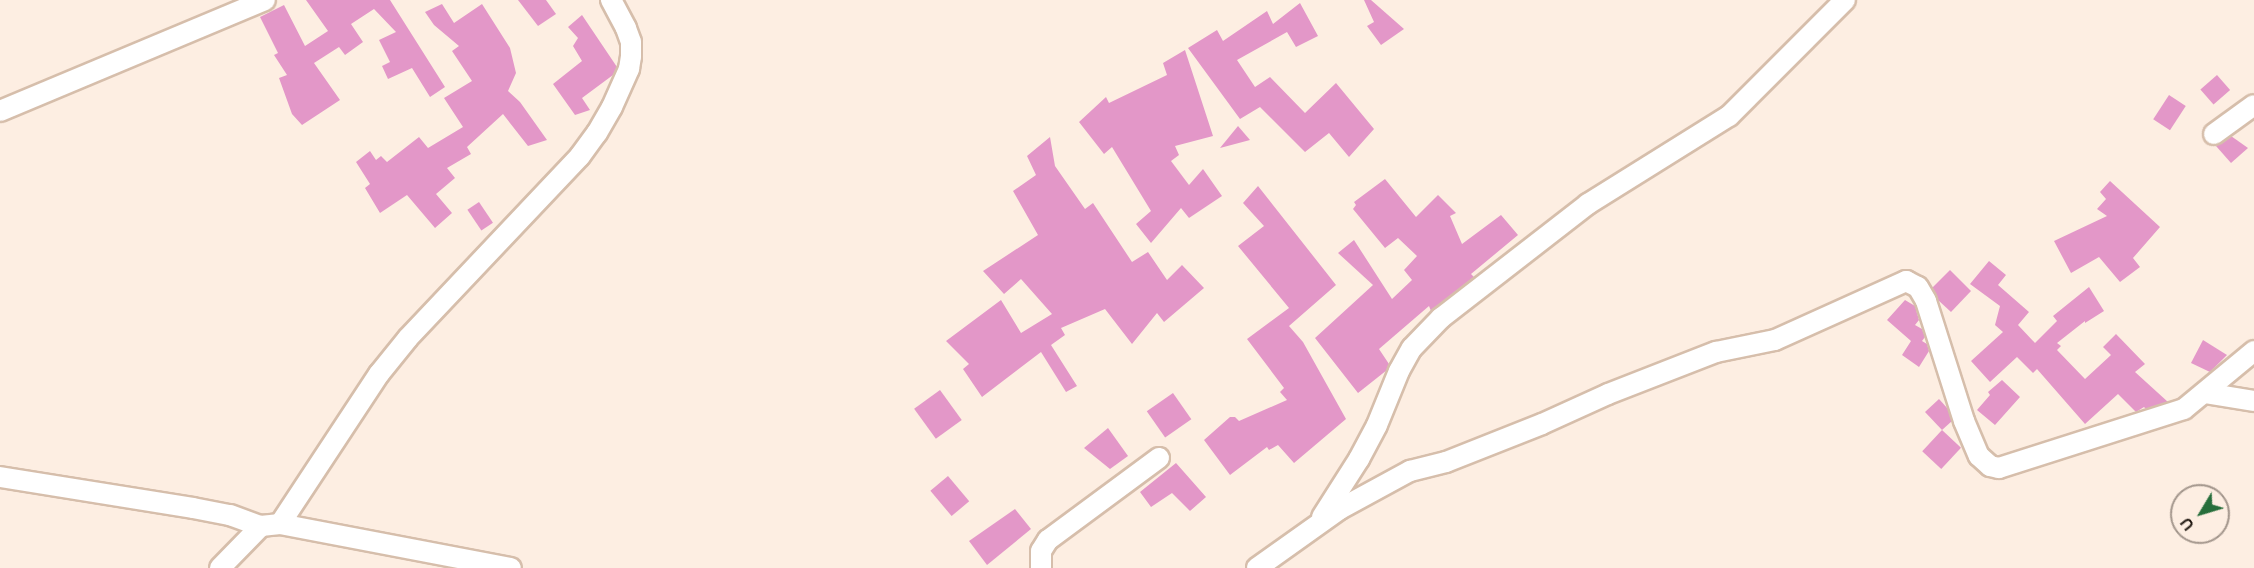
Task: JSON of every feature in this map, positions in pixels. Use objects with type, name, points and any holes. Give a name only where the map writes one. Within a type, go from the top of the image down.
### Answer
[{"type":"street","points":[[0,111],[265,0]]},
{"type":"street","points":[[220,568],[271,525],[379,374],[408,338],[580,156],[597,133],[629,69],[631,56],[631,42],[626,28],[611,0]]},
{"type":"street","points":[[1313,530],[1359,459],[1377,425],[1399,371],[1412,348],[1441,318],[1588,204],[1729,116],[1845,0]]},
{"type":"street","points":[[2214,134],[2254,105]]},
{"type":"street","points":[[1257,568],[1340,509],[1410,471],[1446,462],[1532,429],[1608,394],[1716,352],[1774,340],[1906,281],[1918,287],[1926,301],[1964,421],[1979,456],[1990,465],[1999,468],[2184,409],[2254,351]]},
{"type":"street","points":[[2205,393],[2254,401]]},
{"type":"street","points":[[1041,568],[1041,551],[1048,540],[1159,458]]},
{"type":"street","points":[[0,477],[193,508],[271,525],[511,568]]},
{"type":"building","points":[[306,0],[390,0],[445,87],[430,97],[412,68],[388,79],[382,66],[390,62],[379,40],[396,32],[374,9],[351,24],[363,42],[345,55],[339,47],[314,63],[340,100],[302,125],[292,114],[279,78],[287,75],[274,55],[278,53],[260,17],[284,5],[305,46],[328,31]]},
{"type":"building","points":[[518,0],[546,0],[556,14],[538,26]]},
{"type":"building","points":[[1364,0],[1371,0],[1404,29],[1381,45],[1367,26],[1374,22]]},
{"type":"building","points":[[1300,3],[1318,36],[1296,47],[1287,32],[1237,60],[1255,87],[1270,77],[1305,113],[1336,83],[1374,129],[1349,157],[1329,133],[1305,152],[1260,107],[1240,119],[1188,48],[1217,30],[1223,41],[1267,11],[1273,24]]},
{"type":"building","points":[[442,4],[454,23],[482,4],[510,48],[516,73],[508,91],[520,102],[547,140],[528,146],[503,114],[467,147],[471,154],[447,168],[455,178],[436,194],[452,213],[435,228],[407,195],[380,213],[365,188],[370,184],[356,162],[370,151],[376,160],[381,156],[387,162],[419,137],[428,148],[463,127],[444,98],[472,81],[452,51],[459,46],[434,25],[425,12]]},
{"type":"building","points":[[582,15],[617,67],[613,75],[582,98],[590,110],[575,115],[553,84],[582,61],[573,46],[578,38],[568,27]]},
{"type":"building","points":[[1185,50],[1213,136],[1175,146],[1179,155],[1171,161],[1189,185],[1203,169],[1222,196],[1189,218],[1181,208],[1151,243],[1136,224],[1151,211],[1112,147],[1104,154],[1079,122],[1106,97],[1109,103],[1167,75],[1163,63]]},
{"type":"building","points":[[2217,75],[2230,90],[2214,105],[2200,89]]},
{"type":"building","points":[[2169,95],[2186,106],[2170,130],[2153,119]]},
{"type":"building","points":[[1238,126],[1250,140],[1220,148]]},
{"type":"building","points":[[2231,136],[2248,148],[2231,163],[2216,146]]},
{"type":"building","points":[[1050,137],[1055,166],[1085,209],[1093,203],[1132,262],[1148,252],[1167,280],[1182,265],[1204,288],[1164,322],[1157,313],[1132,344],[1105,309],[1061,328],[1065,335],[1051,345],[1077,386],[1066,392],[1041,352],[982,397],[963,369],[969,364],[946,341],[1001,300],[1021,333],[1052,314],[1021,279],[1004,294],[983,271],[1038,235],[1013,191],[1036,175],[1027,156]]},
{"type":"building","points":[[1385,179],[1416,217],[1438,195],[1456,213],[1450,216],[1462,244],[1501,215],[1518,235],[1471,274],[1474,277],[1431,311],[1429,306],[1379,349],[1389,364],[1387,370],[1358,393],[1315,338],[1373,285],[1338,253],[1354,240],[1392,299],[1412,280],[1404,270],[1417,256],[1398,238],[1385,248],[1353,209],[1356,205],[1354,202]]},
{"type":"building","points":[[2110,181],[2160,227],[2133,258],[2140,267],[2120,282],[2099,257],[2071,273],[2054,241],[2107,216],[2097,209],[2106,199],[2100,192]]},
{"type":"building","points":[[1258,186],[1336,285],[1289,326],[1303,342],[1346,419],[1294,463],[1278,445],[1269,450],[1267,447],[1230,475],[1204,440],[1230,417],[1235,417],[1239,421],[1287,400],[1280,392],[1284,388],[1247,339],[1289,308],[1238,246],[1264,226],[1243,203]]},
{"type":"building","points":[[479,202],[493,223],[481,231],[467,210]]},
{"type":"building","points":[[1989,261],[2006,275],[1998,285],[2029,312],[2018,325],[2035,343],[2057,321],[2053,316],[2089,287],[2104,311],[2085,323],[2085,321],[2057,343],[2061,346],[2057,350],[2085,379],[2111,355],[2103,347],[2116,334],[2145,364],[2135,372],[2168,402],[2146,409],[2144,407],[2136,412],[2118,394],[2085,424],[2037,369],[2033,373],[2017,357],[1990,382],[1971,361],[2003,332],[1995,325],[2000,306],[1970,284]]},
{"type":"building","points":[[1950,270],[1971,291],[1951,312],[1938,300],[1932,288]]},
{"type":"building","points":[[1905,300],[1915,306],[1919,320],[1915,325],[1922,329],[1925,337],[1922,341],[1927,344],[1929,351],[1919,367],[1902,355],[1911,341],[1887,320]]},
{"type":"building","points":[[2203,340],[2227,355],[2210,372],[2191,363]]},
{"type":"building","points":[[2002,380],[2020,397],[1995,425],[1977,410],[1990,395],[1988,392]]},
{"type":"building","points":[[940,390],[962,420],[936,439],[914,409]]},
{"type":"building","points":[[1173,393],[1191,419],[1165,438],[1147,411]]},
{"type":"building","points":[[1939,399],[1948,409],[1952,421],[1942,430],[1925,412]]},
{"type":"building","points":[[1108,428],[1128,456],[1110,469],[1084,448]]},
{"type":"building","points":[[1942,430],[1961,448],[1941,469],[1922,451]]},
{"type":"building","points":[[1176,463],[1206,497],[1190,511],[1172,493],[1151,507],[1140,492]]},
{"type":"building","points":[[948,476],[969,501],[952,516],[930,491]]},
{"type":"building","points":[[1015,509],[1031,529],[987,565],[969,541]]}]
